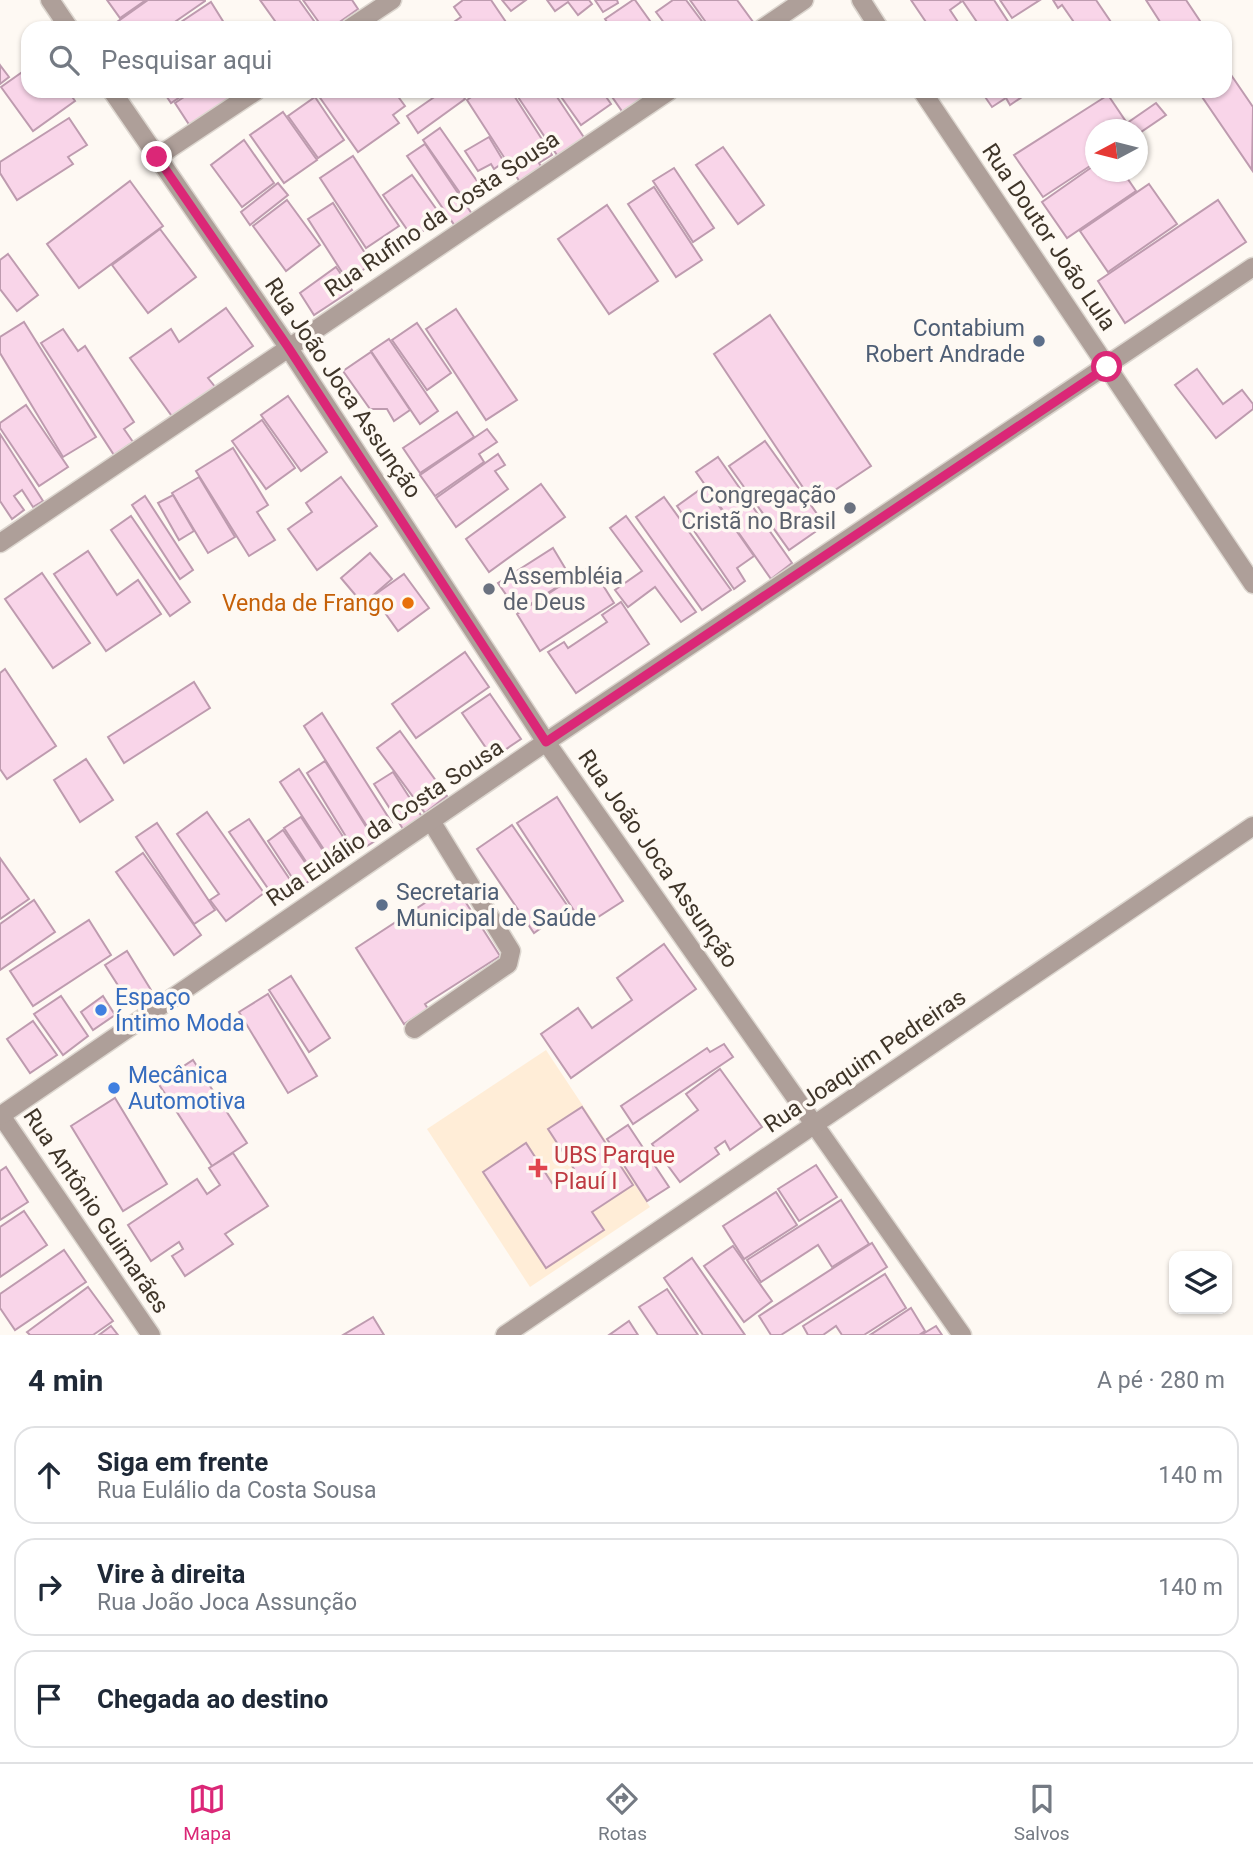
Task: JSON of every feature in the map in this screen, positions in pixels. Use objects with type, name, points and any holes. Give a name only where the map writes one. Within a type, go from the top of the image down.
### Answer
[{"type":"street","points":[[50,0],[64,21]]},
{"type":"street","points":[[360,21],[392,0]]},
{"type":"street","points":[[772,21],[804,0]]},
{"type":"street","points":[[861,0],[874,21]]},
{"type":"street","name":"Rua João Joca Assunção","points":[[117,98],[288,347],[546,742],[962,1335]]},
{"type":"street","points":[[157,157],[246,98]]},
{"type":"street","name":"Rua Rufino da Costa Sousa","points":[[0,543],[659,98]]},
{"type":"street","name":"Rua Doutor João Lula","points":[[927,98],[1253,584]]},
{"type":"street","name":"Rua Eulálio da Costa Sousa","points":[[0,1115],[546,742],[1253,267]]},
{"type":"street","points":[[414,1028],[508,964],[511,951],[431,821]]},
{"type":"street","name":"Rua Joaquim Pedreiras","points":[[505,1335],[1253,826]]},
{"type":"street","name":"Rua Antônio Guimarães","points":[[0,1115],[151,1335]]},
{"type":"shaded area","name":"UBS Parque PIauí I","points":[[546,1050],[650,1207],[530,1287],[427,1129]]},
{"type":"building","points":[[107,0],[146,0],[120,18]]},
{"type":"building","points":[[148,0],[205,0],[176,21],[118,21]]},
{"type":"building","points":[[260,0],[299,0],[314,21],[275,21]]},
{"type":"building","points":[[303,0],[352,0],[358,9],[341,21],[318,21]]},
{"type":"building","points":[[463,0],[491,0],[505,21],[455,21],[461,17],[454,7]]},
{"type":"building","points":[[502,0],[526,0],[511,11]]},
{"type":"building","points":[[547,0],[589,0],[592,4],[578,15],[568,2],[555,11]]},
{"type":"building","points":[[595,0],[617,0],[618,3],[603,12]]},
{"type":"building","points":[[635,0],[650,21],[606,21],[605,19]]},
{"type":"building","points":[[673,0],[686,0],[702,21],[663,21],[656,12]]},
{"type":"building","points":[[690,0],[737,0],[752,21],[705,21]]},
{"type":"building","points":[[911,0],[960,0],[961,2],[950,10],[957,21],[925,21]]},
{"type":"building","points":[[962,0],[994,0],[1008,21],[976,21]]},
{"type":"building","points":[[1000,0],[1040,0],[1012,18]]},
{"type":"building","points":[[1053,0],[1096,0],[1110,21],[1073,21],[1062,5],[1058,8]]},
{"type":"building","points":[[1146,0],[1186,0],[1200,21],[1160,21]]},
{"type":"building","points":[[211,2],[223,21],[182,21]]},
{"type":"building","points":[[0,65],[9,77],[0,84]]},
{"type":"building","points":[[21,73],[21,98],[73,98],[75,101],[33,131],[1,87]]},
{"type":"building","points":[[1232,76],[1253,107],[1252,170],[1203,98],[1232,98]]},
{"type":"building","points":[[182,98],[238,98],[192,129],[175,103]]},
{"type":"building","points":[[316,98],[344,140],[318,158],[288,116]]},
{"type":"building","points":[[320,98],[399,98],[405,106],[393,115],[399,123],[358,152]]},
{"type":"building","points":[[433,98],[465,99],[418,133],[407,116]]},
{"type":"building","points":[[515,98],[552,155],[539,163],[542,168],[520,182],[467,100]]},
{"type":"building","points":[[519,98],[558,98],[585,139],[559,158]]},
{"type":"building","points":[[562,98],[607,98],[611,104],[581,125]]},
{"type":"building","points":[[613,98],[654,98],[626,117]]},
{"type":"building","points":[[986,98],[1006,98],[992,107]]},
{"type":"building","points":[[1006,98],[1020,98],[1010,105]]},
{"type":"building","points":[[1103,98],[1110,98],[1124,119],[1085,119],[1085,169],[1043,197],[1014,155]]},
{"type":"building","points":[[1156,103],[1166,115],[1148,127],[1148,119],[1133,119]]},
{"type":"building","points":[[283,112],[317,160],[284,183],[250,135]]},
{"type":"building","points":[[69,118],[87,145],[68,157],[73,164],[17,200],[0,173],[0,162]]},
{"type":"building","points":[[440,128],[484,191],[467,203],[423,140]]},
{"type":"building","points":[[489,137],[504,162],[494,169],[491,164],[478,171],[465,151]]},
{"type":"building","points":[[244,140],[274,183],[242,207],[211,165]]},
{"type":"building","points":[[425,144],[472,214],[455,226],[407,156]]},
{"type":"building","points":[[723,147],[764,205],[738,224],[696,165]]},
{"type":"building","points":[[353,156],[399,226],[366,248],[320,178]]},
{"type":"building","points":[[674,168],[714,228],[693,242],[653,181]]},
{"type":"building","points":[[1085,172],[1085,182],[1130,182],[1136,191],[1067,238],[1042,202]]},
{"type":"building","points":[[412,175],[442,217],[413,238],[383,195]]},
{"type":"building","points":[[130,181],[163,226],[79,288],[47,244]]},
{"type":"building","points":[[278,183],[288,195],[250,225],[241,212]]},
{"type":"building","points":[[1149,184],[1177,224],[1108,272],[1080,231]]},
{"type":"building","points":[[654,187],[702,260],[676,277],[628,204]]},
{"type":"building","points":[[287,200],[320,245],[286,271],[253,226]]},
{"type":"building","points":[[1218,200],[1246,242],[1125,323],[1098,281]]},
{"type":"building","points":[[333,203],[372,264],[347,280],[308,219]]},
{"type":"building","points":[[607,205],[658,281],[609,314],[558,239]]},
{"type":"building","points":[[160,229],[196,277],[148,313],[112,265]]},
{"type":"building","points":[[8,254],[38,295],[17,311],[0,289],[0,260]]},
{"type":"building","points":[[336,267],[352,290],[314,315],[300,293]]},
{"type":"building","points":[[226,308],[253,346],[208,378],[216,388],[174,419],[130,358],[171,329],[179,342]]},
{"type":"building","points":[[456,309],[517,400],[486,420],[426,329]]},
{"type":"building","points":[[770,315],[871,466],[814,504],[714,354]]},
{"type":"building","points":[[24,322],[96,437],[63,457],[0,353],[0,337]]},
{"type":"building","points":[[417,323],[451,373],[427,390],[392,340]]},
{"type":"building","points":[[63,329],[78,351],[85,346],[134,422],[124,429],[133,442],[114,455],[41,343]]},
{"type":"building","points":[[389,339],[438,411],[420,424],[371,351]]},
{"type":"building","points":[[371,352],[410,410],[394,421],[387,409],[370,409],[343,371]]},
{"type":"building","points":[[1197,369],[1223,404],[1242,390],[1253,404],[1253,409],[1216,438],[1175,385]]},
{"type":"building","points":[[288,396],[327,452],[301,471],[261,415]]},
{"type":"building","points":[[26,405],[68,467],[39,486],[0,428],[0,423]]},
{"type":"building","points":[[457,412],[474,437],[420,473],[403,448]]},
{"type":"building","points":[[262,420],[295,468],[266,489],[232,441]]},
{"type":"building","points":[[487,429],[497,442],[479,454],[484,462],[435,496],[420,475]]},
{"type":"building","points":[[0,434],[43,501],[33,507],[22,490],[14,496],[24,510],[12,519],[0,501]]},
{"type":"building","points":[[765,441],[825,525],[789,550],[729,466]]},
{"type":"building","points":[[233,448],[268,505],[257,512],[275,540],[249,556],[196,471]]},
{"type":"building","points":[[498,454],[505,465],[495,471],[508,489],[456,527],[436,498]]},
{"type":"building","points":[[718,457],[792,563],[771,579],[696,472]]},
{"type":"building","points":[[199,477],[235,537],[208,553],[172,493]]},
{"type":"building","points":[[341,477],[377,526],[317,570],[288,529],[312,512],[306,503]]},
{"type":"building","points":[[541,484],[565,517],[489,572],[466,539]]},
{"type":"building","points":[[705,486],[754,556],[737,568],[745,581],[734,589],[677,506]]},
{"type":"building","points":[[173,495],[194,531],[179,540],[158,503]]},
{"type":"building","points":[[145,496],[193,570],[180,579],[132,505]]},
{"type":"building","points":[[664,497],[731,590],[702,610],[636,517]]},
{"type":"building","points":[[131,516],[190,602],[170,616],[111,530]]},
{"type":"building","points":[[626,516],[696,612],[681,622],[655,587],[628,607],[615,590],[642,571],[610,528]]},
{"type":"building","points":[[553,548],[571,578],[518,612],[498,583]]},
{"type":"building","points":[[88,551],[117,595],[138,580],[161,614],[106,651],[54,574]]},
{"type":"building","points":[[370,553],[392,579],[363,604],[341,578]]},
{"type":"building","points":[[591,566],[614,603],[540,651],[517,614]]},
{"type":"building","points":[[42,573],[90,643],[53,668],[5,599]]},
{"type":"building","points":[[404,574],[429,608],[398,631],[373,596]]},
{"type":"building","points":[[621,602],[649,644],[576,693],[548,652],[564,642],[568,648],[607,622],[602,615]]},
{"type":"building","points":[[465,652],[489,687],[416,738],[392,704]]},
{"type":"building","points":[[5,669],[56,746],[7,779],[0,769],[0,673]]},
{"type":"building","points":[[194,682],[210,708],[124,763],[108,737]]},
{"type":"building","points":[[490,694],[521,739],[493,758],[462,713]]},
{"type":"building","points":[[322,713],[392,823],[373,836],[304,726]]},
{"type":"building","points":[[400,731],[447,796],[425,813],[377,748]]},
{"type":"building","points":[[86,759],[113,800],[80,822],[54,780]]},
{"type":"building","points":[[325,761],[375,841],[356,853],[307,773]]},
{"type":"building","points":[[299,769],[353,852],[334,865],[280,782]]},
{"type":"building","points":[[393,772],[422,817],[403,829],[374,784]]},
{"type":"building","points":[[557,797],[623,901],[584,926],[517,823]]},
{"type":"building","points":[[207,812],[264,893],[226,921],[210,900],[219,894],[177,834]]},
{"type":"building","points":[[301,817],[333,866],[316,877],[284,828]]},
{"type":"building","points":[[249,819],[297,890],[278,903],[229,832]]},
{"type":"building","points":[[157,823],[215,910],[194,924],[136,837]]},
{"type":"building","points":[[512,825],[569,908],[534,933],[477,849]]},
{"type":"building","points":[[283,830],[315,877],[299,888],[268,841]]},
{"type":"building","points":[[143,853],[201,935],[174,955],[116,872]]},
{"type":"building","points":[[0,858],[29,899],[0,919]]},
{"type":"building","points":[[454,884],[500,956],[425,1004],[428,1009],[404,1024],[356,948]]},
{"type":"building","points":[[34,900],[55,932],[0,970],[0,924]]},
{"type":"building","points":[[89,920],[111,955],[33,1006],[10,971]]},
{"type":"building","points":[[664,944],[696,989],[571,1078],[541,1034],[578,1008],[592,1028],[632,1000],[617,978]]},
{"type":"building","points":[[127,951],[151,990],[130,1004],[105,965]]},
{"type":"building","points":[[291,976],[330,1038],[309,1052],[269,990]]},
{"type":"building","points":[[268,994],[317,1076],[288,1093],[239,1012]]},
{"type":"building","points":[[61,996],[88,1036],[63,1055],[34,1014]]},
{"type":"building","points":[[103,996],[115,1015],[93,1030],[81,1012]]},
{"type":"building","points":[[33,1021],[57,1055],[30,1073],[7,1039]]},
{"type":"building","points":[[724,1044],[733,1057],[633,1124],[621,1106],[707,1048],[710,1052]]},
{"type":"building","points":[[193,1060],[247,1143],[212,1166],[158,1083]]},
{"type":"building","points":[[720,1069],[762,1127],[730,1150],[725,1141],[715,1148],[719,1154],[680,1182],[652,1144],[698,1110],[686,1094]]},
{"type":"building","points":[[115,1098],[167,1184],[123,1211],[71,1126]]},
{"type":"building","points":[[582,1107],[633,1185],[592,1212],[604,1230],[546,1268],[483,1172],[526,1143],[552,1183],[574,1169],[548,1129]]},
{"type":"building","points":[[628,1125],[669,1187],[647,1201],[607,1139]]},
{"type":"building","points":[[233,1153],[268,1206],[225,1234],[233,1244],[185,1276],[172,1256],[183,1249],[179,1242],[151,1261],[128,1225],[197,1179],[207,1194],[220,1185],[209,1168]]},
{"type":"building","points":[[816,1165],[837,1197],[799,1221],[778,1189]]},
{"type":"building","points":[[6,1167],[28,1202],[0,1220],[0,1171]]},
{"type":"building","points":[[776,1192],[797,1225],[744,1259],[723,1226]]},
{"type":"building","points":[[841,1200],[869,1244],[832,1267],[818,1245],[761,1282],[747,1260]]},
{"type":"building","points":[[24,1211],[47,1245],[0,1277],[0,1227]]},
{"type":"building","points":[[872,1243],[887,1267],[781,1335],[771,1335],[759,1316]]},
{"type":"building","points":[[733,1246],[772,1301],[744,1322],[704,1266]]},
{"type":"building","points":[[64,1250],[86,1282],[15,1330],[0,1308],[0,1294]]},
{"type":"building","points":[[692,1258],[745,1335],[703,1335],[664,1278]]},
{"type":"building","points":[[885,1274],[906,1308],[864,1335],[842,1335],[836,1326],[823,1335],[808,1335],[803,1326]]},
{"type":"building","points":[[88,1287],[113,1321],[93,1335],[30,1335],[27,1332]]},
{"type":"building","points":[[667,1289],[698,1335],[658,1335],[639,1307]]},
{"type":"building","points":[[911,1308],[925,1331],[919,1335],[870,1335]]},
{"type":"building","points":[[373,1317],[384,1335],[343,1335]]},
{"type":"building","points":[[629,1321],[638,1335],[609,1335]]},
{"type":"building","points":[[111,1326],[118,1335],[99,1335]]},
{"type":"building","points":[[936,1326],[942,1335],[921,1335]]},
{"type":"place","name":"Contabium Robert Andrade","points":[[1039,341]]},
{"type":"place","name":"Congregação Cristã no Brasil","points":[[850,508]]},
{"type":"place","name":"Assembléia de Deus","points":[[489,589]]},
{"type":"place","name":"Venda de Frango","points":[[408,603]]},
{"type":"place","name":"Secretaria Municipal de Saúde","points":[[382,905]]},
{"type":"place","name":"Espaço Íntimo Moda","points":[[101,1010]]},
{"type":"place","name":"Mecânica Automotiva","points":[[114,1088]]},
{"type":"place","name":"UBS Parque PIauí I","points":[[538,1168]]},
{"type":"route","points":[[157,157],[288,347],[546,742],[1107,367]]}]
